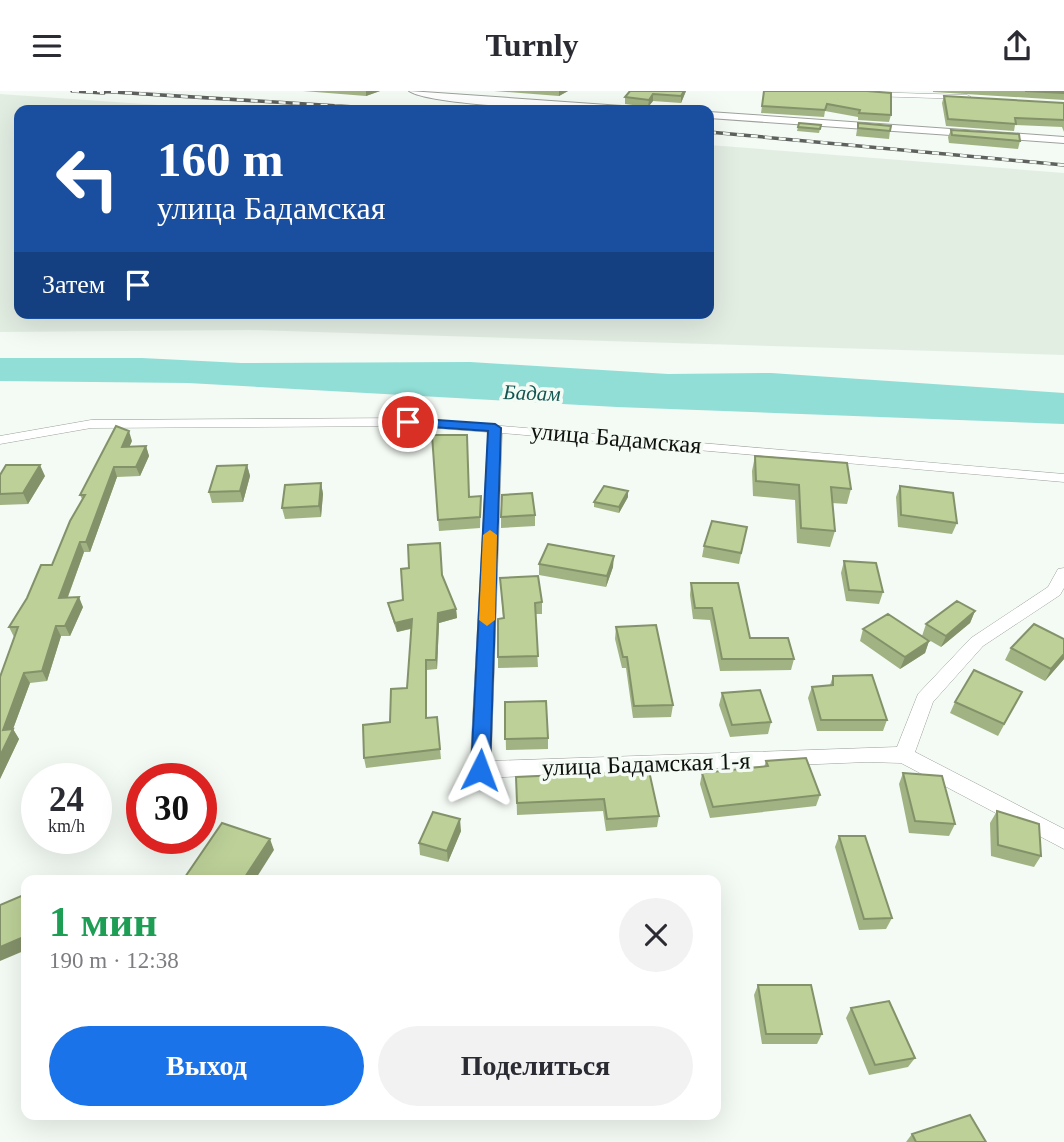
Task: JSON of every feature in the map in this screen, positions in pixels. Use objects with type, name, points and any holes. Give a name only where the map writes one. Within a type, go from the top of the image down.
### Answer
[{"type":"main road","points":[[414,91],[438,96],[565,105]]},
{"type":"main road","points":[[714,115],[1064,140]]},
{"type":"street","points":[[864,94],[976,98]]},
{"type":"street","name":"улица Бадамская","points":[[0,440],[91,424],[408,422],[1064,478]]},
{"type":"street","name":"улица Бадамская 1-я","points":[[495,428],[480,770],[867,754],[904,755]]},
{"type":"street","points":[[1064,573],[1054,591],[977,642],[925,699],[904,755],[1064,840]]},
{"type":"shaded area","points":[[0,94],[158,105],[14,105],[14,319],[714,319],[714,145],[1064,173],[1064,355],[250,330],[0,332]]},
{"type":"water","name":"Бадам","points":[[0,358],[142,358],[241,363],[470,362],[668,374],[771,373],[1064,393],[1064,424],[617,407],[188,383],[0,381]]},
{"type":"building","points":[[630,91],[684,91],[681,96],[653,94],[649,100],[625,97]]},
{"type":"building","points":[[764,91],[891,93],[891,115],[859,113],[860,110],[827,104],[825,110],[762,106]]},
{"type":"building","points":[[1025,91],[1064,91],[1064,93]]},
{"type":"building","points":[[944,96],[1064,103],[1064,120],[1015,118],[1016,124],[948,119]]},
{"type":"building","points":[[799,123],[821,125],[820,129],[798,127]]},
{"type":"building","points":[[858,123],[891,126],[890,131],[858,128]]},
{"type":"building","points":[[951,130],[1019,134],[1020,141],[952,135]]},
{"type":"building","points":[[116,426],[129,431],[122,447],[146,446],[136,467],[114,467],[86,542],[80,542],[59,598],[79,597],[65,626],[56,626],[42,671],[24,673],[3,730],[13,729],[0,756],[0,677],[18,627],[9,627],[27,598],[41,565],[52,565],[70,521],[85,495],[80,495]]},
{"type":"building","points":[[432,435],[467,435],[469,497],[481,496],[480,517],[438,520]]},
{"type":"building","points":[[755,456],[847,463],[851,489],[831,487],[835,531],[801,528],[799,485],[756,481]]},
{"type":"building","points":[[6,465],[40,465],[23,493],[0,494],[0,475]]},
{"type":"building","points":[[247,465],[240,491],[209,492],[217,466]]},
{"type":"building","points":[[321,483],[319,506],[282,508],[285,485]]},
{"type":"building","points":[[604,486],[628,491],[619,507],[594,502]]},
{"type":"building","points":[[900,486],[953,493],[957,523],[901,515]]},
{"type":"building","points":[[532,493],[535,515],[501,517],[502,495]]},
{"type":"building","points":[[712,521],[747,527],[741,553],[704,546]]},
{"type":"building","points":[[440,543],[442,575],[456,609],[438,613],[436,660],[426,660],[426,718],[437,717],[440,749],[364,758],[363,725],[390,722],[391,689],[407,688],[412,619],[395,623],[388,603],[403,600],[401,569],[409,568],[408,545]]},
{"type":"building","points":[[548,544],[614,556],[607,576],[539,564]]},
{"type":"building","points":[[844,561],[876,563],[883,592],[849,590]]},
{"type":"building","points":[[538,576],[542,602],[535,603],[538,656],[498,657],[498,619],[504,618],[500,578]]},
{"type":"building","points":[[691,583],[738,583],[750,638],[788,638],[794,659],[722,659],[712,608],[695,608]]},
{"type":"building","points":[[957,601],[975,611],[946,636],[926,624]]},
{"type":"building","points":[[888,614],[929,641],[905,657],[863,629]]},
{"type":"building","points":[[1034,624],[1064,639],[1064,654],[1051,669],[1011,648]]},
{"type":"building","points":[[656,625],[673,705],[634,706],[627,657],[623,657],[616,627]]},
{"type":"building","points":[[974,670],[1022,692],[1004,724],[955,702]]},
{"type":"building","points":[[872,675],[887,720],[821,720],[812,687],[833,685],[833,676]]},
{"type":"building","points":[[760,690],[771,722],[732,725],[722,693]]},
{"type":"building","points":[[546,701],[548,738],[505,739],[505,702]]},
{"type":"building","points":[[806,758],[820,795],[713,807],[702,773],[768,766],[766,761]]},
{"type":"building","points":[[649,771],[659,816],[607,819],[604,799],[517,803],[516,777]]},
{"type":"building","points":[[903,773],[942,776],[955,824],[915,821]]},
{"type":"building","points":[[997,811],[1039,824],[1041,856],[998,845]]},
{"type":"building","points":[[433,812],[460,819],[447,851],[419,843]]},
{"type":"building","points":[[222,823],[270,839],[246,875],[186,875],[201,854],[217,854],[217,830]]},
{"type":"building","points":[[839,836],[865,836],[892,918],[864,919]]},
{"type":"building","points":[[21,896],[21,938],[0,947],[0,905]]},
{"type":"building","points":[[758,985],[811,985],[822,1034],[766,1034]]},
{"type":"building","points":[[889,1001],[915,1058],[875,1065],[851,1008]]},
{"type":"building","points":[[970,1115],[986,1142],[916,1142],[912,1134]]},
{"type":"railway","points":[[72,91],[104,93]]},
{"type":"railway","points":[[97,91],[322,105]]},
{"type":"railway","points":[[714,132],[1064,165]]},
{"type":"slow traffic","points":[[487,620],[490,535]]},
{"type":"route","points":[[408,422],[495,428],[480,770]]}]
